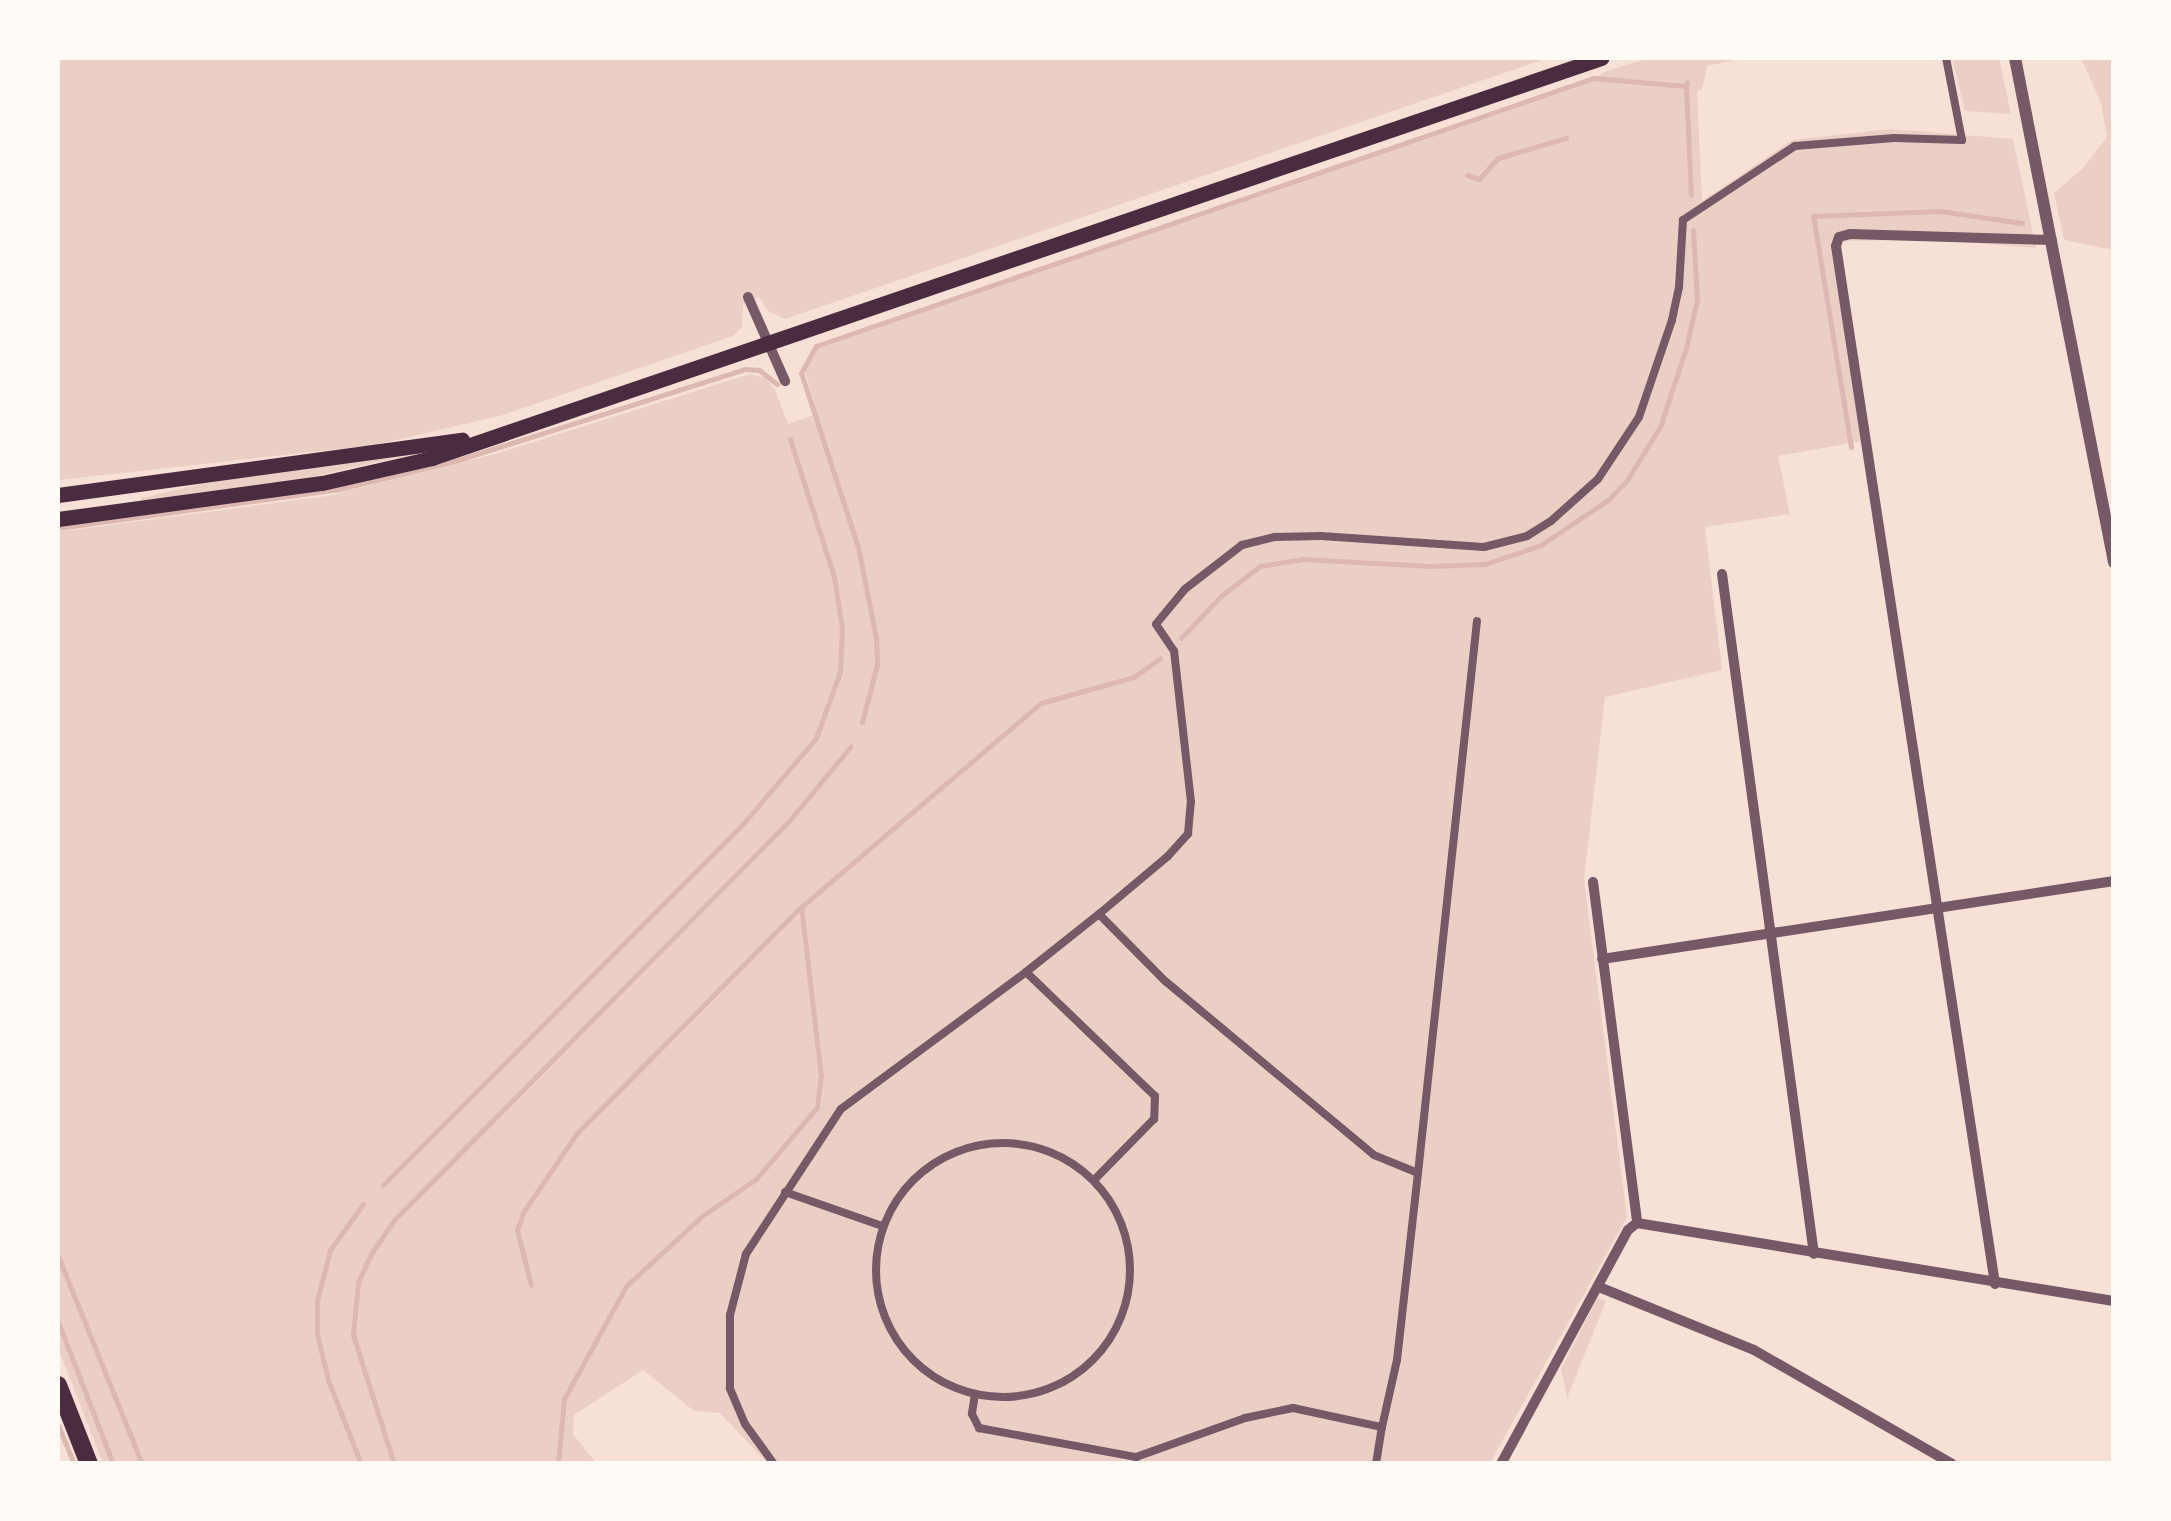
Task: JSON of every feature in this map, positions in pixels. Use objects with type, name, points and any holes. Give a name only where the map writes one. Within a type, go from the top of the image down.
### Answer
[{"type":"main road","points":[[58,519],[322,482],[432,458],[480,437],[768,343],[1601,58]]},
{"type":"main road","points":[[58,495],[480,437]]},
{"type":"main road","points":[[58,1385],[90,1464]]},
{"type":"street","points":[[774,1464],[730,1388],[728,1337],[742,1264],[785,1192],[840,1109],[1026,972],[1168,856],[1188,834],[1191,802],[1174,651],[1156,624],[1185,590],[1242,545],[1275,537],[1484,548],[1527,536],[1551,522],[1598,479],[1620,451],[1653,384],[1680,287],[1679,232],[1683,220],[1795,146],[1894,138],[1962,140],[1946,58]]},
{"type":"street","points":[[2015,58],[2114,562]]},
{"type":"street","points":[[1995,1284],[1836,246],[1839,237],[1850,234],[2052,240]]},
{"type":"street","points":[[748,297],[784,381]]},
{"type":"street","points":[[1722,574],[1814,1254]]},
{"type":"street","points":[[1376,1464],[1397,1360],[1477,621]]},
{"type":"street","points":[[1602,959],[2114,880]]},
{"type":"street","points":[[1501,1464],[1636,1224],[1593,882]]},
{"type":"street","points":[[1099,914],[1165,980],[1374,1156],[1418,1172]]},
{"type":"street","points":[[1026,972],[1155,1096],[1154,1119],[1094,1180]]},
{"type":"street","points":[[974,1146],[1036,1147],[1057,1155],[1094,1180],[1117,1216],[1130,1261],[1119,1323],[1095,1358],[1062,1382],[1022,1395],[976,1394],[932,1375],[896,1339],[878,1289],[882,1226],[915,1178],[934,1164],[974,1146]]},
{"type":"street","points":[[785,1192],[882,1226]]},
{"type":"street","points":[[1636,1224],[2114,1301]]},
{"type":"street","points":[[1599,1286],[1754,1350],[1952,1464]]},
{"type":"street","points":[[976,1394],[972,1414],[979,1428],[1136,1457],[1245,1418],[1293,1408],[1382,1428]]},
{"type":"shaded area","points":[[58,58],[1548,58],[785,319],[768,311],[759,297],[743,304],[742,327],[733,336],[503,415],[375,445],[58,480]]},
{"type":"shaded area","points":[[1649,58],[1745,58],[1707,66],[1702,90],[1697,91],[1702,201],[1792,140],[1891,129],[2013,139],[2036,248],[1934,240],[1832,241],[1863,441],[1778,456],[1790,514],[1705,527],[1722,670],[1605,697],[1584,879],[1627,1217],[1490,1463],[767,1463],[720,1413],[694,1411],[643,1370],[574,1415],[573,1434],[596,1463],[103,1463],[58,1348],[58,532],[327,496],[495,454],[750,374],[765,378],[775,390],[788,424],[817,414],[804,367],[816,349],[1590,83],[1604,72]]},
{"type":"shaded area","points":[[1952,58],[1999,58],[2011,114],[1965,111]]},
{"type":"shaded area","points":[[2081,58],[2113,58],[2113,250],[2064,240],[2054,193],[2083,168],[2107,137],[2101,103]]},
{"type":"shaded area","points":[[432,450],[276,485],[141,503],[141,498],[206,483]]},
{"type":"shaded area","points":[[1597,1298],[1606,1301],[1567,1398],[1561,1369]]},
{"type":"waterway","points":[[862,722],[877,665],[876,638],[858,547],[801,373],[816,346],[1594,78],[1686,86],[1687,82]]},
{"type":"waterway","points":[[1686,86],[1691,195]]},
{"type":"waterway","points":[[1467,175],[1479,179],[1498,158],[1566,138]]},
{"type":"waterway","points":[[1851,447],[1813,216],[1940,211],[2022,223]]},
{"type":"waterway","points":[[1181,638],[1221,596],[1260,566],[1303,559],[1430,566],[1485,564],[1541,545],[1608,500],[1627,480],[1660,427],[1686,348],[1697,300],[1693,230]]},
{"type":"waterway","points":[[58,528],[339,489],[455,461],[745,369],[759,370],[777,384]]},
{"type":"waterway","points":[[383,1185],[742,825],[816,738],[840,672],[842,628],[834,577],[790,439]]},
{"type":"waterway","points":[[531,1285],[517,1230],[524,1211],[577,1133],[801,907],[1041,703],[1134,677],[1160,658]]},
{"type":"waterway","points":[[394,1464],[353,1335],[358,1282],[372,1252],[395,1219],[789,821],[851,746]]},
{"type":"waterway","points":[[558,1464],[564,1399],[626,1286],[702,1216],[756,1179],[817,1107],[821,1076],[801,907]]},
{"type":"waterway","points":[[361,1464],[328,1380],[317,1334],[317,1301],[330,1250],[363,1204]]},
{"type":"waterway","points":[[58,1256],[142,1464]]},
{"type":"waterway","points":[[58,1322],[113,1464]]},
{"type":"waterway","points":[[58,1425],[74,1464]]}]
